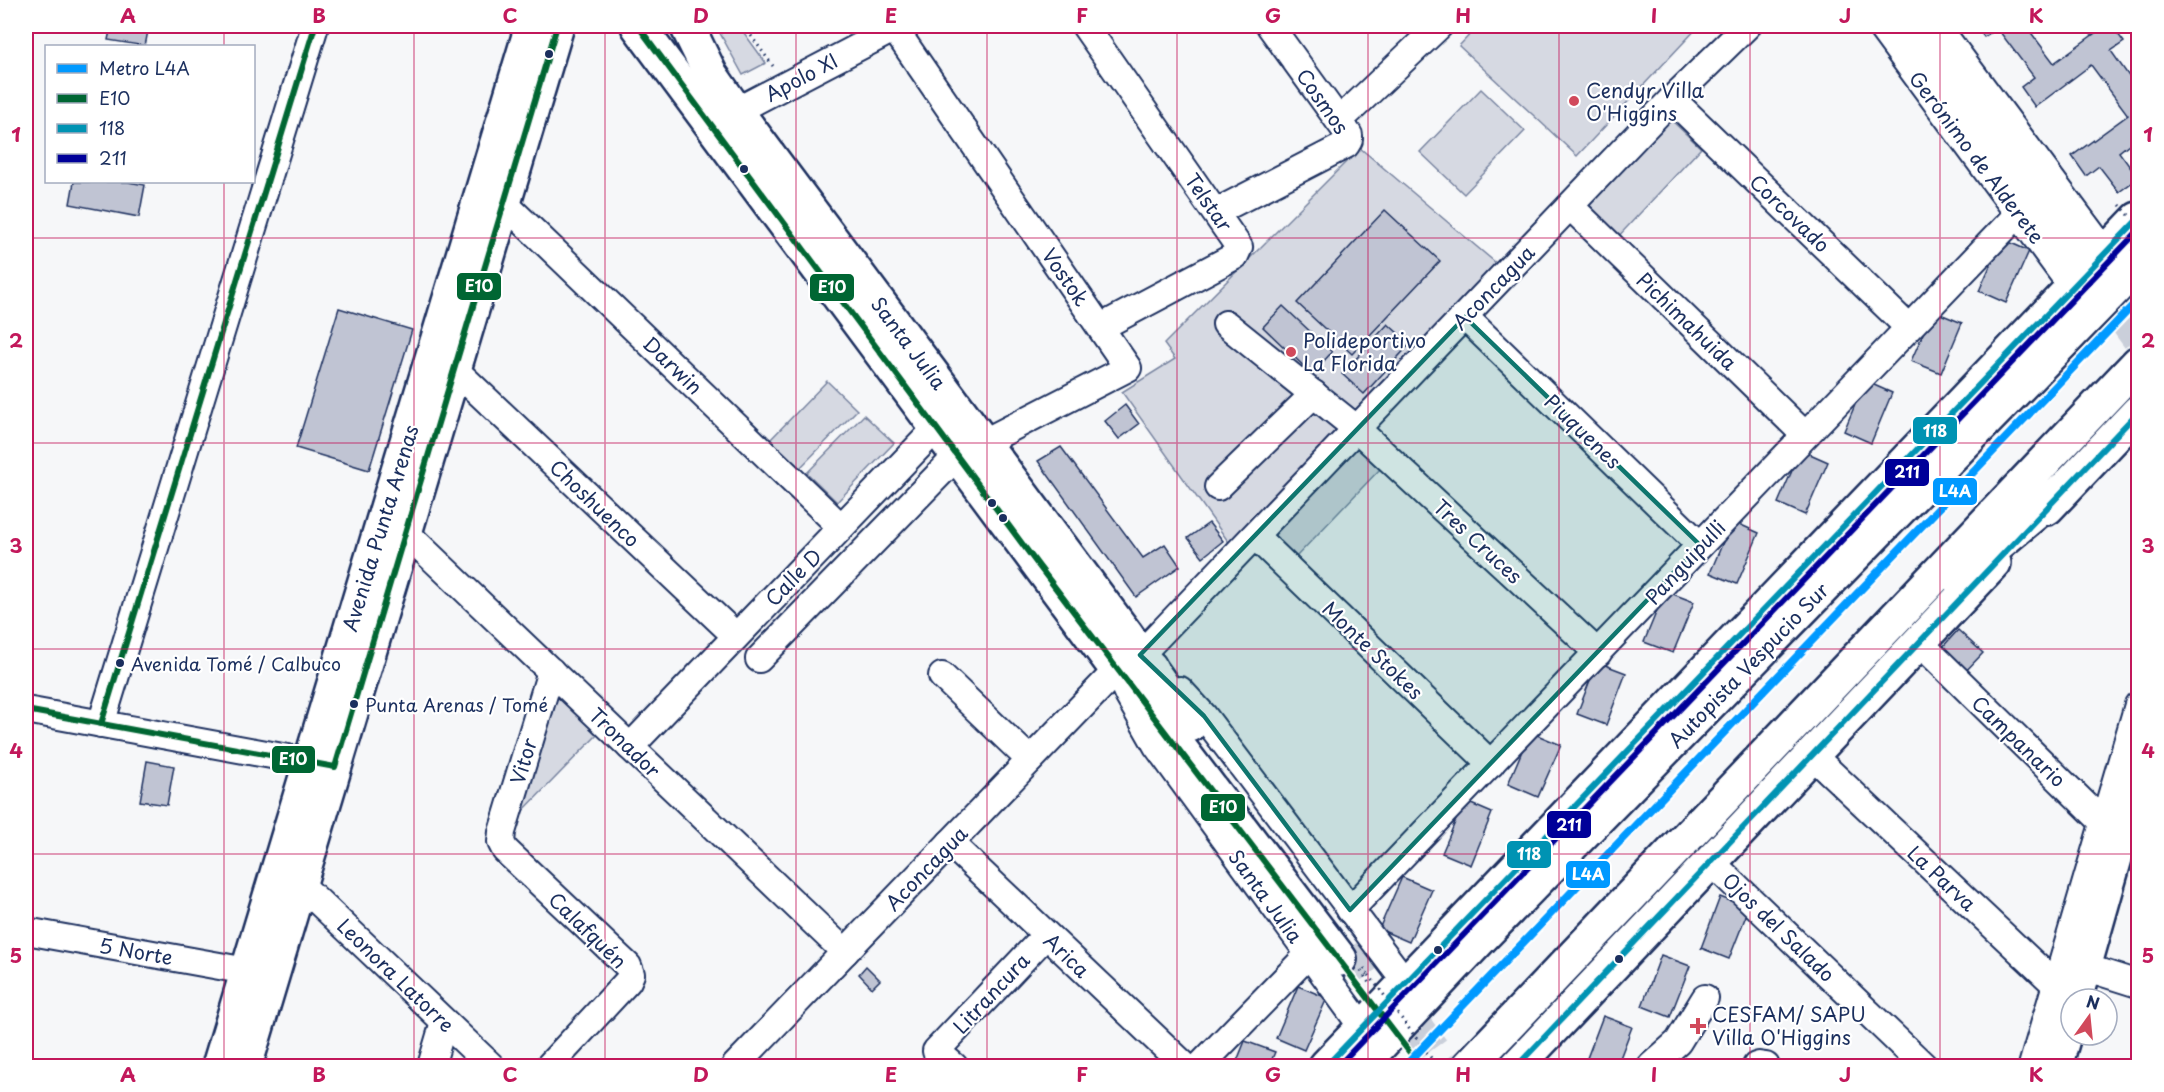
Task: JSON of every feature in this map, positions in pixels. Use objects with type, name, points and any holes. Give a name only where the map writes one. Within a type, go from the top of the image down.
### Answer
[{"type":"main road","name":"Avenida Punta Arenas","points":[[245,1066],[300,884],[322,764],[532,26]]},
{"type":"main road","name":"Avenida Punta Arenas","points":[[219,1066],[247,971],[405,532],[557,26]]},
{"type":"main road","name":"Santa Julia","points":[[638,26],[947,417]]},
{"type":"main road","name":"Santa Julia","points":[[687,26],[711,75],[947,417],[1129,662],[1186,720],[1342,956]]},
{"type":"main road","name":"Gerónimo de Alderete","points":[[1908,26],[2086,266]]},
{"type":"main road","points":[[1326,1066],[1363,1028],[1389,987],[2086,266],[2129,212]]},
{"type":"main road","name":"Autopista Vespucio Sur","points":[[1360,1066],[2139,265]]},
{"type":"main road","points":[[1469,1066],[2139,363]]},
{"type":"main road","points":[[1516,1066],[2138,412]]},
{"type":"main road","points":[[1779,740],[1815,716],[1851,686],[1998,544],[2065,488]]},
{"type":"main road","points":[[2073,987],[2112,831],[2139,777]]},
{"type":"main road","points":[[2055,1066],[2059,1047]]},
{"type":"street","points":[[101,724],[315,26]]},
{"type":"street","name":"Telstar","points":[[1085,26],[1216,212],[1238,244],[1239,250],[1235,256],[1101,327]]},
{"type":"street","name":"Cosmos","points":[[1216,212],[1346,145],[1349,140],[1349,135],[1270,26]]},
{"type":"street","points":[[1339,121],[1439,26]]},
{"type":"street","name":"Aconcagua","points":[[735,1066],[1030,760],[1255,536],[1672,99],[1747,26]]},
{"type":"street","name":"Gerónimo de Alderete","points":[[1880,26],[2019,213],[2086,266]]},
{"type":"street","points":[[1937,26],[2086,266]]},
{"type":"street","name":"Apolo XI","points":[[736,111],[896,27]]},
{"type":"street","name":"Vostok","points":[[896,27],[1128,368],[970,449]]},
{"type":"street","name":"Corcovado","points":[[1672,99],[1908,327]]},
{"type":"street","name":"Darwin","points":[[504,203],[841,527]]},
{"type":"street","name":"Pichimahuida","points":[[1570,206],[1804,435]]},
{"type":"street","name":"Panguipulli","points":[[1350,910],[2019,213]]},
{"type":"street","name":"Piuquenes","points":[[1465,316],[1700,545]]},
{"type":"street","name":"Tres Cruces","points":[[1226,324],[1357,429],[1598,653]]},
{"type":"street","name":"Choshuenco","points":[[454,369],[736,636]]},
{"type":"street","points":[[1218,487],[1314,394]]},
{"type":"street","name":"Calle D","points":[[630,747],[947,417]]},
{"type":"street","points":[[759,658],[970,449]]},
{"type":"street","name":"Tronador","points":[[405,532],[845,952]]},
{"type":"street","name":"Monte Stokes","points":[[1255,536],[1491,764]]},
{"type":"street","name":"Campanario","points":[[1919,642],[2112,831]]},
{"type":"street","name":"Santa Julia","points":[[1363,1028],[1342,956],[1157,746],[1128,695],[1129,662],[1176,685],[1204,716],[1350,910],[1389,987]]},
{"type":"street","name":"Vitor","points":[[505,850],[501,842],[502,832],[551,671]]},
{"type":"street","points":[[942,676],[1030,760]]},
{"type":"street","points":[[2112,831],[2139,705]]},
{"type":"street","points":[[26,710],[322,764]]},
{"type":"street","name":"La Parva","points":[[1812,755],[2068,987]]},
{"type":"street","name":"Arica","points":[[950,843],[1185,1066]]},
{"type":"street","name":"Calafquén","points":[[505,850],[631,970],[628,981],[549,1066]]},
{"type":"street","name":"Ojos del Salado","points":[[1712,862],[1924,1066]]},
{"type":"street","name":"Leonora Latorre","points":[[300,884],[491,1066]]},
{"type":"street","name":"5 Norte","points":[[26,931],[247,971]]},
{"type":"street","name":"Litrancura","points":[[945,1059],[1046,935]]},
{"type":"street","points":[[1200,1066],[1342,956]]},
{"type":"street","points":[[2110,987],[2139,984]]},
{"type":"street","points":[[1651,1066],[1678,1042],[1705,998]]},
{"type":"street","points":[[2032,1066],[2059,1015]]},
{"type":"street","points":[[430,1066],[444,1022]]},
{"type":"street","points":[[1756,1066],[1766,1066]]},
{"type":"path","points":[[744,26],[776,70]]},
{"type":"path","points":[[2129,212],[2139,225]]},
{"type":"path","points":[[1342,956],[1367,966],[1389,987]]},
{"type":"path","points":[[1342,956],[1360,971],[1389,987]]},
{"type":"path","points":[[1342,956],[1370,975],[1437,1066]]},
{"type":"highlighted area","points":[[1465,317],[1700,545],[1350,910],[1204,716],[1140,655]]},
{"type":"shaded area","points":[[716,26],[739,26],[766,63],[743,75]]},
{"type":"shaded area","name":"Cendyr Villa O'Higgins","points":[[1478,26],[1699,26],[1577,156],[1459,46]]},
{"type":"shaded area","points":[[1481,89],[1525,131],[1464,194],[1420,152]]},
{"type":"shaded area","points":[[1670,119],[1701,148],[1615,240],[1584,211]]},
{"type":"shaded area","name":"Polideportivo La Florida","points":[[1360,148],[1496,263],[1230,544],[1122,392],[1175,359],[1164,344]]},
{"type":"shaded area","points":[[827,381],[857,410],[800,468],[770,440]]},
{"type":"shaded area","points":[[864,415],[894,443],[837,502],[807,473]]},
{"type":"shaded area","points":[[1358,446],[1381,468],[1296,557],[1273,535]]},
{"type":"shaded area","points":[[558,692],[600,732],[514,820]]},
{"type":"building","points":[[111,26],[149,26],[145,45],[108,40]]},
{"type":"building","points":[[1976,26],[2026,26],[2054,63],[2105,26],[2112,26],[2124,42],[2111,51],[2138,89],[2138,137],[2119,152],[2138,178],[2119,192],[2099,166],[2086,176],[2072,156],[2128,115],[2091,65],[2035,107],[2021,87],[2034,77],[1997,28],[1984,37]]},
{"type":"building","points":[[74,183],[145,185],[139,217],[70,204]]},
{"type":"building","points":[[1385,210],[1440,261],[1352,354],[1297,303]]},
{"type":"building","points":[[2002,239],[2029,251],[2006,303],[1979,291]]},
{"type":"building","points":[[1283,306],[1332,352],[1312,374],[1263,327]]},
{"type":"building","points":[[339,308],[412,330],[369,470],[296,448]]},
{"type":"building","points":[[1933,311],[1962,323],[1941,373],[1911,361]]},
{"type":"building","points":[[1388,324],[1410,344],[1364,394],[1342,374]]},
{"type":"building","points":[[1865,381],[1892,393],[1871,443],[1844,431]]},
{"type":"building","points":[[1125,405],[1139,424],[1119,439],[1105,421]]},
{"type":"building","points":[[1061,447],[1143,558],[1165,544],[1180,566],[1136,597],[1038,461]]},
{"type":"building","points":[[1801,450],[1828,462],[1805,515],[1778,503]]},
{"type":"building","points":[[1732,521],[1759,533],[1737,584],[1710,573]]},
{"type":"building","points":[[1209,523],[1223,541],[1203,557],[1188,538]]},
{"type":"building","points":[[1665,591],[1694,602],[1673,653],[1644,642]]},
{"type":"building","points":[[1958,630],[1983,653],[1963,674],[1939,651]]},
{"type":"building","points":[[1597,662],[1626,673],[1606,725],[1577,714]]},
{"type":"building","points":[[1530,732],[1561,745],[1538,797],[1508,784]]},
{"type":"building","points":[[147,761],[174,766],[167,805],[140,801]]},
{"type":"building","points":[[1464,801],[1492,813],[1471,865],[1442,853]]},
{"type":"building","points":[[1402,877],[1432,890],[1409,942],[1379,929]]},
{"type":"building","points":[[1720,897],[1749,908],[1729,959],[1701,948]]},
{"type":"building","points":[[1661,955],[1690,966],[1670,1017],[1642,1006]]},
{"type":"building","points":[[866,966],[880,980],[872,988],[859,974]]},
{"type":"building","points":[[1298,986],[1327,998],[1304,1050],[1276,1038]]},
{"type":"building","points":[[1603,1016],[1632,1027],[1617,1066],[1584,1066]]},
{"type":"building","points":[[1245,1041],[1275,1052],[1269,1066],[1235,1066]]},
{"type":"tunnel","points":[[2092,275],[2138,338]]},
{"type":"tunnel","points":[[1355,944],[1445,1066]]},
{"type":"metro line","name":"L4A","points":[[1405,1066],[2138,300]]},
{"type":"transit line","name":"E10","points":[[101,724],[315,26]]},
{"type":"transit line","name":"E10","points":[[26,710],[335,767],[557,26]]},
{"type":"transit line","name":"E10","points":[[638,26],[1038,565],[1420,1066]]},
{"type":"transit line","name":"118","points":[[1326,1066],[2138,219]]},
{"type":"transit line","name":"211","points":[[1338,1066],[2138,231]]},
{"type":"transit line","name":"118","points":[[1517,1066],[2138,412]]},
{"type":"place","name":"Cendyr Villa O'Higgins","points":[[1574,101]]},
{"type":"place","name":"Polideportivo La Florida","points":[[1291,352]]},
{"type":"place","name":"Avenida Tomé / Calbuco","points":[[120,663]]},
{"type":"place","name":"Punta Arenas / Tomé","points":[[354,704]]},
{"type":"place","name":"CESFAM/ SAPU Villa O'Higgins","points":[[1698,1026]]}]
